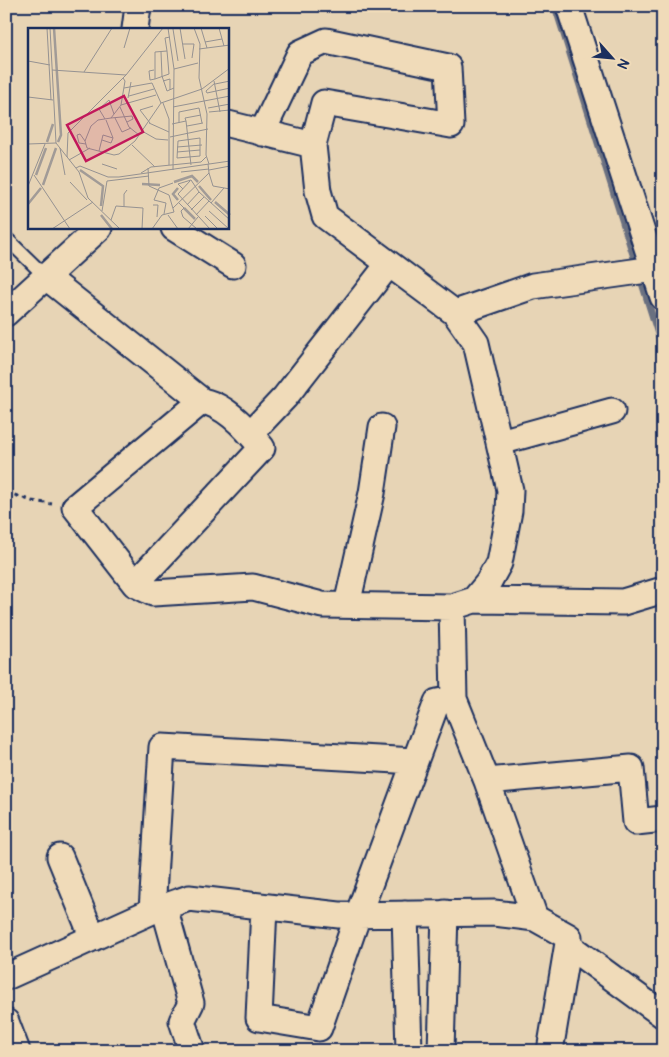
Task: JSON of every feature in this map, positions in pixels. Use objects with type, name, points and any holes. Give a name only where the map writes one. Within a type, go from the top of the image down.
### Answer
[{"type":"street","points":[[135,28],[138,6]]},
{"type":"street","points":[[569,6],[663,297]]},
{"type":"street","points":[[262,133],[300,53],[326,41],[448,66],[451,125],[324,103],[313,145],[318,191],[325,216],[454,313],[476,343],[510,490],[508,519],[499,563],[488,583],[463,603],[454,699],[487,781],[535,918]]},
{"type":"street","points":[[229,124],[313,145]]},
{"type":"street","points":[[6,313],[98,229]]},
{"type":"street","points":[[176,229],[233,266]]},
{"type":"street","points":[[251,433],[285,397],[388,264]]},
{"type":"street","points":[[454,313],[533,286],[654,269]]},
{"type":"street","points":[[45,276],[202,401],[212,402],[251,433],[262,448],[135,584]]},
{"type":"street","points":[[202,401],[75,507],[135,584],[152,593],[253,587],[322,605],[347,605],[623,602],[663,590]]},
{"type":"street","points":[[500,442],[612,411]]},
{"type":"street","points":[[347,605],[372,493],[382,427]]},
{"type":"street","points":[[264,907],[259,1018],[320,1028],[358,915],[437,702],[454,699]]},
{"type":"street","points":[[192,1051],[182,1021],[191,1003],[158,909],[162,747],[415,761]]},
{"type":"street","points":[[487,781],[631,768],[636,822],[663,819]]},
{"type":"street","points":[[60,857],[93,938]]},
{"type":"street","points":[[6,977],[158,909],[189,898],[339,915],[494,912],[535,918],[569,937],[550,1051]]},
{"type":"street","points":[[441,1051],[445,913]]},
{"type":"street","points":[[405,914],[408,1051]]},
{"type":"street","points":[[569,946],[663,1015]]},
{"type":"street","points":[[6,1022],[17,1051]]},
{"type":"lane","points":[[6,238],[45,276]]},
{"type":"path","points":[[6,492],[32,501],[75,507]]},
{"type":"waterway","points":[[555,6],[663,350]]}]
